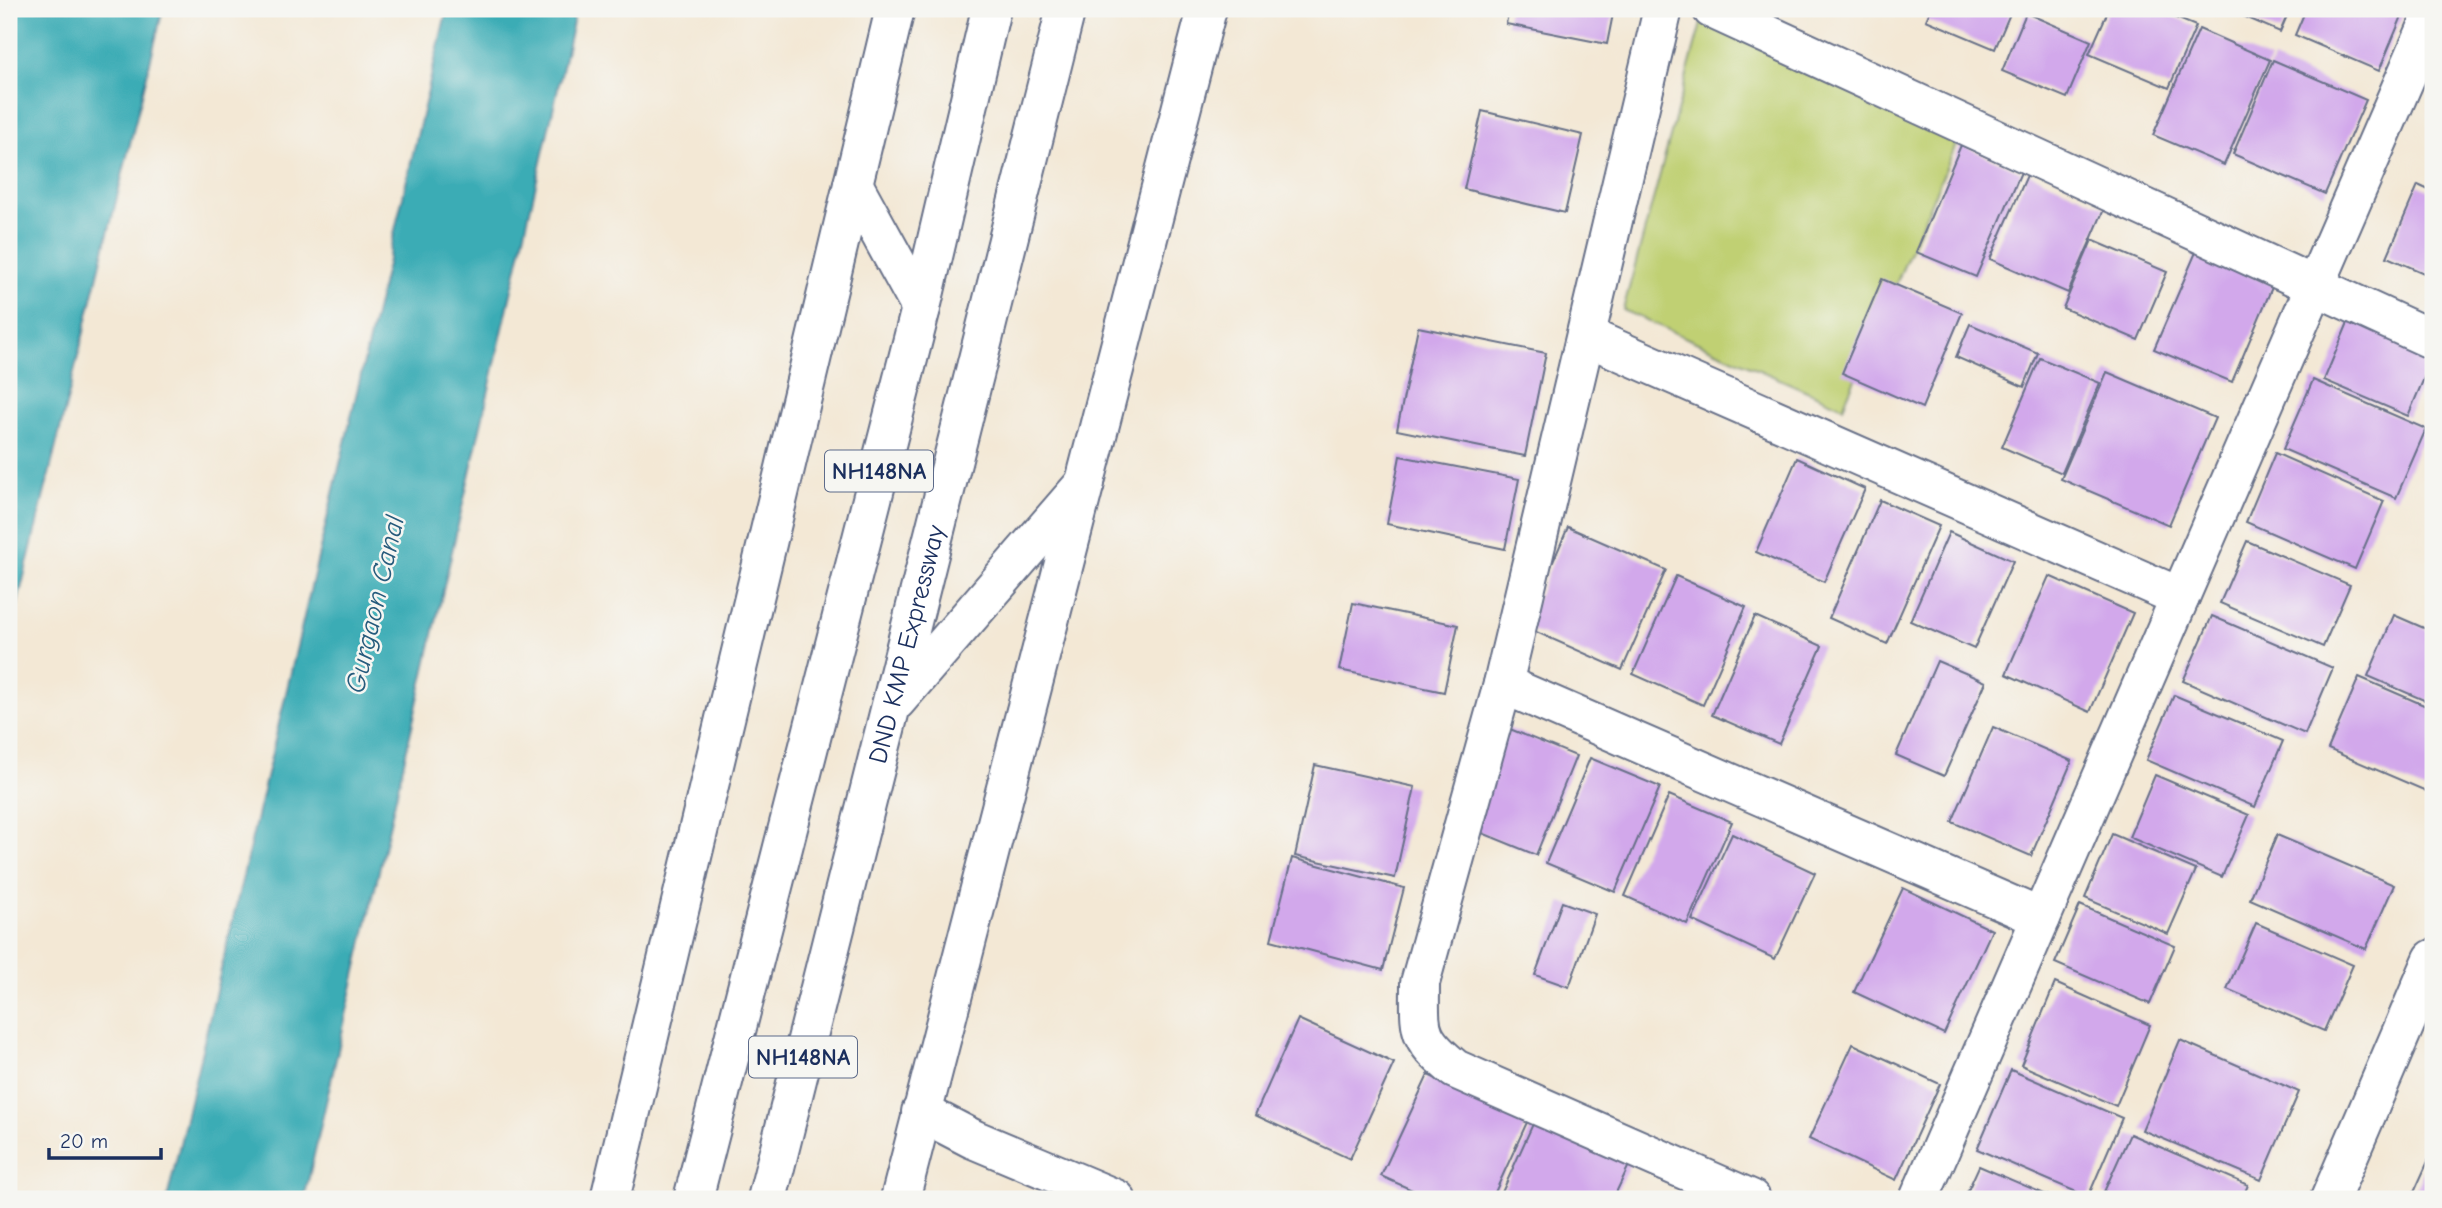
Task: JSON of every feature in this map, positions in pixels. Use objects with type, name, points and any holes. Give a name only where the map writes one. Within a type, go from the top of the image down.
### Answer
[{"type":"main road","points":[[610,1199],[895,9]]},
{"type":"main road","name":"NH148NA","points":[[693,1199],[921,308],[991,9]]},
{"type":"main road","name":"DND KMP Expressway","points":[[767,1199],[1066,9]]},
{"type":"main road","points":[[900,1199],[1207,9]]},
{"type":"main road","points":[[1663,9],[1588,337],[1503,684],[1420,983],[1420,1022],[1428,1047],[1455,1069],[1751,1199]]},
{"type":"main road","points":[[1712,9],[2433,340]]},
{"type":"main road","points":[[1919,1199],[2433,14]]},
{"type":"main road","points":[[853,184],[921,308]]},
{"type":"main road","points":[[1588,337],[2180,597]]},
{"type":"main road","points":[[892,706],[1085,484]]},
{"type":"main road","points":[[1503,684],[2040,918]]},
{"type":"main road","points":[[2329,1199],[2433,960]]},
{"type":"main road","points":[[921,1112],[973,1139],[1116,1199]]},
{"type":"green space","points":[[1702,20],[1959,138],[1843,407],[1623,310]]},
{"type":"water","points":[[9,9],[163,9],[9,638]]},
{"type":"water","name":"Gurgaon Canal","points":[[447,9],[576,9],[304,1199],[167,1199]]},
{"type":"building","points":[[1509,9],[1614,9],[1607,44],[1506,24]]},
{"type":"building","points":[[1931,9],[2012,9],[1995,49],[1926,20]]},
{"type":"building","points":[[2109,9],[2154,9],[2196,26],[2169,88],[2089,54]]},
{"type":"building","points":[[2227,9],[2290,9],[2280,32]]},
{"type":"building","points":[[2306,9],[2405,9],[2379,71],[2295,35]]},
{"type":"building","points":[[2026,13],[2091,41],[2067,98],[2002,71]]},
{"type":"building","points":[[2199,29],[2270,60],[2224,165],[2153,135]]},
{"type":"building","points":[[2273,60],[2366,100],[2325,194],[2233,154]]},
{"type":"building","points":[[1482,111],[1583,135],[1565,213],[1464,189]]},
{"type":"building","points":[[1961,145],[2021,172],[1976,277],[1916,252]]},
{"type":"building","points":[[2028,173],[2105,207],[2068,293],[1990,259]]},
{"type":"building","points":[[2418,185],[2433,192],[2433,277],[2387,257]]},
{"type":"building","points":[[2092,240],[2167,272],[2138,340],[2063,308]]},
{"type":"building","points":[[2196,252],[2273,285],[2232,382],[2154,349]]},
{"type":"building","points":[[1882,279],[1962,313],[1922,408],[1842,373]]},
{"type":"building","points":[[2354,308],[2433,357],[2408,416],[2324,380]]},
{"type":"building","points":[[1970,324],[2038,353],[2024,387],[1956,357]]},
{"type":"building","points":[[1418,327],[1546,353],[1525,456],[1397,430]]},
{"type":"building","points":[[2040,358],[2100,383],[2062,473],[2002,447]]},
{"type":"building","points":[[2107,372],[2215,418],[2169,525],[2061,479]]},
{"type":"building","points":[[2313,380],[2426,429],[2396,498],[2283,449]]},
{"type":"building","points":[[2275,453],[2384,501],[2355,569],[2246,522]]},
{"type":"building","points":[[1400,456],[1519,479],[1505,549],[1387,524]]},
{"type":"building","points":[[1797,458],[1865,489],[1824,582],[1756,552]]},
{"type":"building","points":[[1880,500],[1939,526],[1887,644],[1829,618]]},
{"type":"building","points":[[1568,527],[1666,570],[1622,670],[1525,627]]},
{"type":"building","points":[[1949,532],[2013,561],[1974,649],[1910,621]]},
{"type":"building","points":[[2247,541],[2350,585],[2323,647],[2220,603]]},
{"type":"building","points":[[1676,576],[1746,607],[1703,705],[1633,674]]},
{"type":"building","points":[[2049,576],[2133,613],[2090,712],[2006,674]]},
{"type":"building","points":[[1353,603],[1458,625],[1444,692],[1339,670]]},
{"type":"building","points":[[2394,615],[2433,632],[2433,704],[2368,676]]},
{"type":"building","points":[[1755,616],[1822,646],[1779,744],[1712,715]]},
{"type":"building","points":[[2212,616],[2333,668],[2305,734],[2183,681]]},
{"type":"building","points":[[1937,661],[1986,682],[1944,776],[1896,755]]},
{"type":"building","points":[[2359,677],[2433,709],[2433,794],[2328,749]]},
{"type":"building","points":[[2174,695],[2283,741],[2255,807],[2146,760]]},
{"type":"building","points":[[1505,727],[1576,756],[1536,855],[1465,826]]},
{"type":"building","points":[[1993,727],[2072,761],[2031,856],[1952,822]]},
{"type":"building","points":[[1590,758],[1660,787],[1615,892],[1546,863]]},
{"type":"building","points":[[1315,765],[1415,787],[1395,878],[1295,856]]},
{"type":"building","points":[[2155,775],[2249,815],[2222,877],[2129,837]]},
{"type":"building","points":[[1669,795],[1732,822],[1687,924],[1625,896]]},
{"type":"building","points":[[1732,834],[1815,873],[1775,959],[1692,920]]},
{"type":"building","points":[[2112,834],[2196,870],[2168,934],[2085,898]]},
{"type":"building","points":[[2277,835],[2394,885],[2366,949],[2250,899]]},
{"type":"building","points":[[1292,858],[1404,888],[1383,970],[1271,940]]},
{"type":"building","points":[[1903,888],[1992,930],[1944,1034],[1854,992]]},
{"type":"building","points":[[1562,902],[1595,914],[1569,987],[1535,975]]},
{"type":"building","points":[[2080,905],[2175,946],[2150,1004],[2055,963]]},
{"type":"building","points":[[2256,923],[2353,965],[2324,1031],[2227,989]]},
{"type":"building","points":[[2055,983],[2150,1025],[2116,1106],[2021,1065]]},
{"type":"building","points":[[1298,1019],[1394,1063],[1350,1159],[1255,1115]]},
{"type":"building","points":[[2180,1040],[2299,1092],[2261,1180],[2142,1130]]},
{"type":"building","points":[[1853,1044],[1940,1084],[1896,1180],[1809,1139]]},
{"type":"building","points":[[2011,1070],[2122,1118],[2088,1197],[1977,1149]]},
{"type":"building","points":[[1428,1075],[1528,1120],[1492,1199],[1432,1199],[1381,1176]]},
{"type":"building","points":[[1537,1115],[1632,1159],[1613,1199],[1499,1199]]},
{"type":"building","points":[[2130,1134],[2248,1185],[2242,1199],[2115,1199],[2103,1194]]},
{"type":"building","points":[[2429,1159],[2433,1161],[2433,1199],[2411,1199]]},
{"type":"building","points":[[1979,1166],[2056,1199],[1964,1199]]}]
